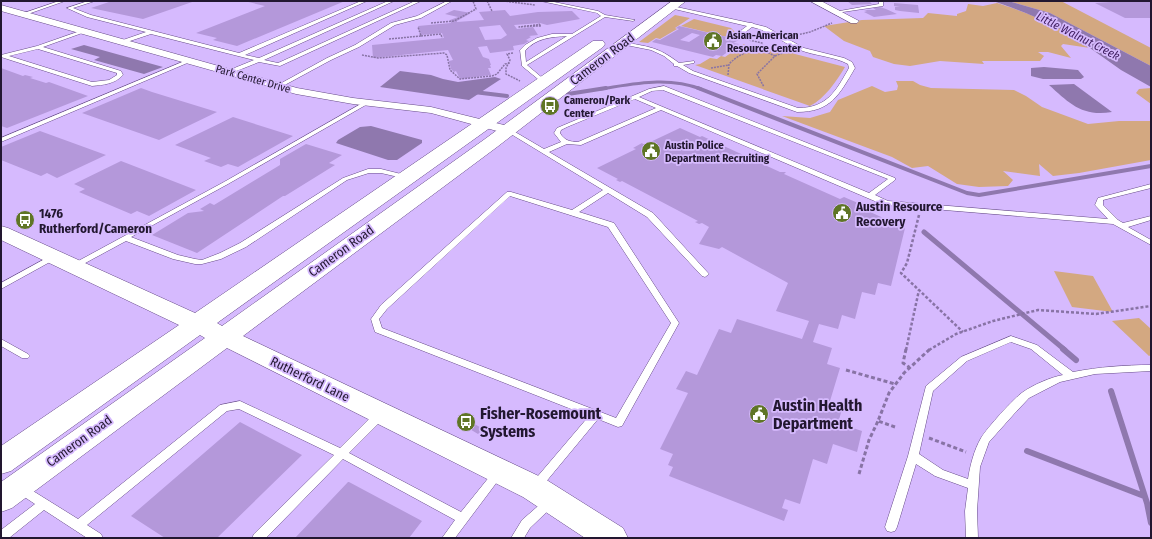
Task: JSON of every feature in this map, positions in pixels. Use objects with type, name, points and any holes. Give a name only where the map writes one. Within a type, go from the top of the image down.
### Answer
[{"type":"main road","name":"Cameron Road","points":[[620,29],[632,20],[671,3]]},
{"type":"main road","name":"Cameron Road","points":[[9,493],[508,130],[623,43],[671,3]]},
{"type":"main road","name":"Cameron Road","points":[[1,462],[607,38]]},
{"type":"main road","name":"Rutherford Lane","points":[[1,232],[223,336],[500,471],[544,494],[612,538]]},
{"type":"street","points":[[814,1],[853,20]]},
{"type":"street","name":"Park Center Drive","points":[[1,8],[296,91],[353,101],[431,110],[508,130]]},
{"type":"lane","points":[[23,14],[64,1]]},
{"type":"lane","points":[[69,8],[93,1]]},
{"type":"lane","points":[[240,55],[365,1]]},
{"type":"lane","points":[[229,72],[392,1]]},
{"type":"lane","points":[[53,4],[69,8],[89,16],[278,65],[419,1]]},
{"type":"lane","points":[[279,86],[330,58],[357,46],[393,24],[419,17],[450,1]]},
{"type":"lane","points":[[543,1],[598,12],[604,16],[632,20]]},
{"type":"lane","points":[[836,12],[881,5],[881,1]]},
{"type":"lane","points":[[623,43],[659,52],[676,65],[691,72],[786,107],[804,111],[817,108],[833,98],[852,68],[850,64],[842,59],[802,49],[770,30],[671,3]]},
{"type":"lane","points":[[524,65],[604,16]]},
{"type":"lane","points":[[741,33],[752,24]]},
{"type":"lane","points":[[2,57],[38,47],[83,31]]},
{"type":"lane","points":[[122,42],[152,32]]},
{"type":"lane","points":[[544,82],[524,65],[522,51],[539,39],[549,36],[574,35]]},
{"type":"lane","points":[[2,57],[92,84],[104,84],[118,78],[120,75],[120,72],[38,47]]},
{"type":"lane","points":[[1,140],[189,61]]},
{"type":"lane","points":[[676,65],[692,62]]},
{"type":"lane","points":[[565,143],[557,133],[559,129],[656,88],[671,90],[893,178],[869,196]]},
{"type":"lane","points":[[635,97],[888,203],[1115,222]]},
{"type":"lane","points":[[1,286],[126,238],[368,102]]},
{"type":"lane","points":[[545,151],[565,143],[579,144],[587,142],[661,108]]},
{"type":"lane","points":[[508,130],[545,151],[607,190],[650,214],[705,274]]},
{"type":"lane","points":[[126,238],[178,258],[201,262],[225,254],[243,245],[345,179],[368,171],[381,171],[408,177]]},
{"type":"lane","points":[[1151,186],[1100,199],[1099,205],[1115,222],[1151,243]]},
{"type":"lane","points":[[574,213],[607,190]]},
{"type":"lane","points":[[509,193],[611,225],[675,323],[618,424],[596,415],[378,330],[376,319],[384,307],[509,193]]},
{"type":"lane","points":[[1122,226],[1151,218]]},
{"type":"lane","points":[[891,527],[912,456],[929,389],[964,359],[1011,339],[1034,347],[1071,376]]},
{"type":"lane","points":[[1,342],[25,356]]},
{"type":"lane","points":[[972,538],[971,511],[975,466],[985,440],[1026,395],[1058,379],[1071,376],[1095,371],[1151,368]]},
{"type":"lane","points":[[78,526],[224,408],[240,405],[342,454],[463,519]]},
{"type":"lane","points":[[258,538],[382,414]]},
{"type":"lane","points":[[517,538],[596,415]]},
{"type":"lane","points":[[912,456],[939,473],[974,486]]},
{"type":"lane","points":[[448,538],[500,471]]},
{"type":"lane","points":[[9,493],[44,504],[97,538]]},
{"type":"lane","points":[[1,537],[44,504]]},
{"type":"path","points":[[425,23],[454,21],[476,10],[473,1],[477,1]]},
{"type":"path","points":[[487,1],[492,11]]},
{"type":"path","points":[[794,35],[810,32],[830,23],[853,20]]},
{"type":"path","points":[[417,24],[421,36]]},
{"type":"path","points":[[535,26],[519,27],[535,26]]},
{"type":"path","points":[[385,39],[440,34],[442,38]]},
{"type":"path","points":[[727,77],[729,65],[732,60],[739,57],[742,52],[748,50],[763,50],[775,56]]},
{"type":"path","points":[[762,90],[764,88],[757,74],[775,56],[780,53],[789,52]]},
{"type":"path","points":[[358,55],[369,56],[372,58],[444,53],[447,55],[450,70],[460,79],[492,76],[497,74],[505,64],[510,63]]},
{"type":"path","points":[[706,69],[729,65]]},
{"type":"path","points":[[920,215],[907,263],[901,273],[962,332]]},
{"type":"path","points":[[909,367],[903,363],[919,290]]},
{"type":"path","points":[[859,474],[869,440],[889,393],[909,367],[933,348],[962,332],[993,320],[1038,310],[1096,314],[1151,306]]},
{"type":"path","points":[[846,370],[895,384]]},
{"type":"path","points":[[878,421],[895,427]]},
{"type":"path","points":[[929,438],[966,452]]},
{"type":"shaded area","points":[[1008,1],[1061,1],[1151,48],[1151,66],[1050,13]]},
{"type":"shaded area","points":[[997,3],[1052,24],[1063,30],[1075,41],[1090,48],[1063,44],[1061,46],[1071,58],[1048,52],[1038,52],[1044,56],[1040,61],[982,61],[984,64],[940,61],[910,66],[894,64],[873,57],[870,51],[844,41],[824,26],[862,20],[923,18],[928,13],[957,16],[957,14],[966,11],[968,4],[983,6]]},
{"type":"shaded area","points":[[675,15],[690,18],[675,28],[677,29],[660,39],[656,38],[648,43],[639,42]]},
{"type":"shaded area","points":[[694,19],[731,28],[735,32],[727,37],[681,26]]},
{"type":"shaded area","points":[[744,44],[752,48],[778,49],[779,47],[795,54],[845,67],[834,84],[821,99],[810,106],[695,65],[700,64],[710,58],[717,59],[721,56],[725,57]]},
{"type":"shaded area","points":[[896,81],[913,81],[931,88],[1014,90],[1042,107],[1088,124],[1119,121],[1151,121],[1151,160],[1079,173],[1053,176],[1039,164],[1040,176],[1003,171],[1013,180],[1008,186],[979,187],[957,184],[928,166],[912,168],[892,157],[782,116],[810,118],[830,112],[838,100],[872,86],[885,92],[897,90],[898,86]]},
{"type":"shaded area","points":[[1151,88],[1151,104],[1136,93],[1139,89]]},
{"type":"shaded area","points":[[1054,271],[1093,276],[1113,312],[1072,307]]},
{"type":"shaded area","points":[[1139,318],[1151,329],[1151,355],[1149,356],[1112,321]]},
{"type":"water","name":"Little Walnut Creek","points":[[993,1],[1008,1],[1050,13],[1151,66],[1151,87],[1121,70],[1090,48],[1075,41],[1062,30],[1037,18]]},
{"type":"water","points":[[84,45],[163,67],[144,74],[94,60],[100,57],[71,49]]},
{"type":"water","points":[[1044,67],[1078,70],[1084,77],[1081,79],[1043,79],[1031,76],[1031,68]]},
{"type":"water","points":[[400,71],[431,75],[458,82],[495,77],[501,79],[469,100],[380,87]]},
{"type":"water","points":[[1074,84],[1112,112],[1092,112],[1077,107],[1063,98],[1049,85]]},
{"type":"water","points":[[371,126],[422,140],[422,143],[397,160],[388,160],[336,143],[338,140],[360,127]]},
{"type":"building","points":[[112,1],[195,1],[143,19],[91,8]]},
{"type":"building","points":[[244,1],[345,1],[237,46],[213,40],[217,38],[196,33],[265,6]]},
{"type":"building","points":[[847,1],[869,1],[872,4],[852,5]]},
{"type":"building","points":[[1151,1],[1151,18],[1125,18],[1095,3]]},
{"type":"building","points":[[894,3],[918,5],[919,13],[895,10],[895,7],[900,7],[894,6]]},
{"type":"building","points":[[880,7],[897,14],[874,17],[864,12],[867,11],[864,10],[876,10],[873,8]]},
{"type":"building","points":[[454,10],[471,13],[457,22],[484,20],[479,12],[505,10],[510,16],[538,12],[572,11],[580,19],[547,25],[540,23],[514,25],[517,29],[533,27],[538,35],[529,36],[531,37],[526,40],[529,41],[524,44],[513,46],[514,50],[490,53],[487,46],[478,47],[483,57],[489,59],[491,68],[488,68],[491,75],[460,79],[456,71],[454,72],[451,69],[449,61],[453,60],[448,50],[373,58],[372,45],[444,38],[442,33],[421,35],[418,26],[451,23],[450,20],[458,17],[445,14]],"holes":[[[500,25],[507,35],[501,39],[485,40],[479,27]]]},
{"type":"building","name":"Asian-American Resource Center","points":[[679,26],[731,38],[733,36],[743,38],[733,43],[739,44],[722,56],[716,55],[713,57],[652,42],[656,39],[660,40],[679,29],[676,28]],"holes":[[[692,33],[700,35],[689,42],[680,40]]]},
{"type":"building","points":[[1,68],[23,76],[33,77],[30,78],[46,83],[49,82],[88,96],[7,128],[1,126]]},
{"type":"building","points":[[141,88],[217,112],[159,140],[82,113]]},
{"type":"building","points":[[233,117],[293,136],[238,167],[228,164],[221,167],[204,161],[211,158],[175,145]]},
{"type":"building","points":[[680,128],[700,137],[702,136],[780,172],[786,172],[784,174],[840,199],[844,197],[858,203],[855,205],[905,228],[891,286],[878,283],[875,295],[862,292],[855,319],[842,315],[838,329],[819,324],[813,342],[832,348],[827,364],[840,368],[830,401],[843,406],[838,423],[862,431],[857,452],[833,444],[827,464],[813,459],[800,504],[785,499],[782,508],[788,510],[784,521],[669,476],[673,467],[668,465],[673,454],[660,449],[688,393],[676,389],[686,371],[697,375],[719,329],[731,333],[737,319],[802,339],[809,321],[776,311],[788,283],[722,247],[719,249],[699,244],[709,227],[702,223],[699,224],[695,222],[698,221],[622,181],[620,182],[616,180],[618,179],[597,168],[636,149],[633,148],[642,143],[644,145]]},
{"type":"building","points":[[40,131],[106,155],[57,178],[47,173],[41,176],[1,160],[1,147]]},
{"type":"building","points":[[306,144],[342,155],[329,163],[335,165],[283,196],[197,253],[152,235],[188,213],[204,211],[200,209],[210,203],[214,205],[280,165],[280,159]]},
{"type":"building","points":[[121,161],[196,190],[149,216],[137,211],[131,214],[79,192],[85,189],[74,184]]},
{"type":"building","points":[[240,422],[302,455],[217,538],[165,538],[131,516]]},
{"type":"building","points":[[473,423],[483,429],[478,434],[468,428]]},
{"type":"building","points":[[348,482],[422,521],[409,538],[295,538]]},
{"type":"waterway","points":[[600,89],[650,82],[676,83],[699,88]]},
{"type":"waterway","points":[[568,94],[606,88]]},
{"type":"waterway","points":[[699,88],[967,193],[979,195],[1151,166]]},
{"type":"waterway","points":[[474,92],[507,96]]},
{"type":"waterway","points":[[924,232],[1065,350]]},
{"type":"waterway","points":[[1063,349],[1076,360]]},
{"type":"waterway","points":[[1111,391],[1147,503],[1151,523]]},
{"type":"waterway","points":[[1027,451],[1144,496]]},
{"type":"place","name":"Asian-American Resource Center","points":[[713,41]]},
{"type":"place","name":"Cameron/Park Center","points":[[550,106]]},
{"type":"place","name":"Austin Police Department Recruiting","points":[[651,151]]},
{"type":"place","name":"Austin Resource Recovery","points":[[842,213]]},
{"type":"place","name":"1476 Rutherford/Cameron","points":[[25,220]]},
{"type":"place","name":"Austin Health Department","points":[[759,414]]},
{"type":"place","name":"Fisher-Rosemount Systems","points":[[466,422]]}]
